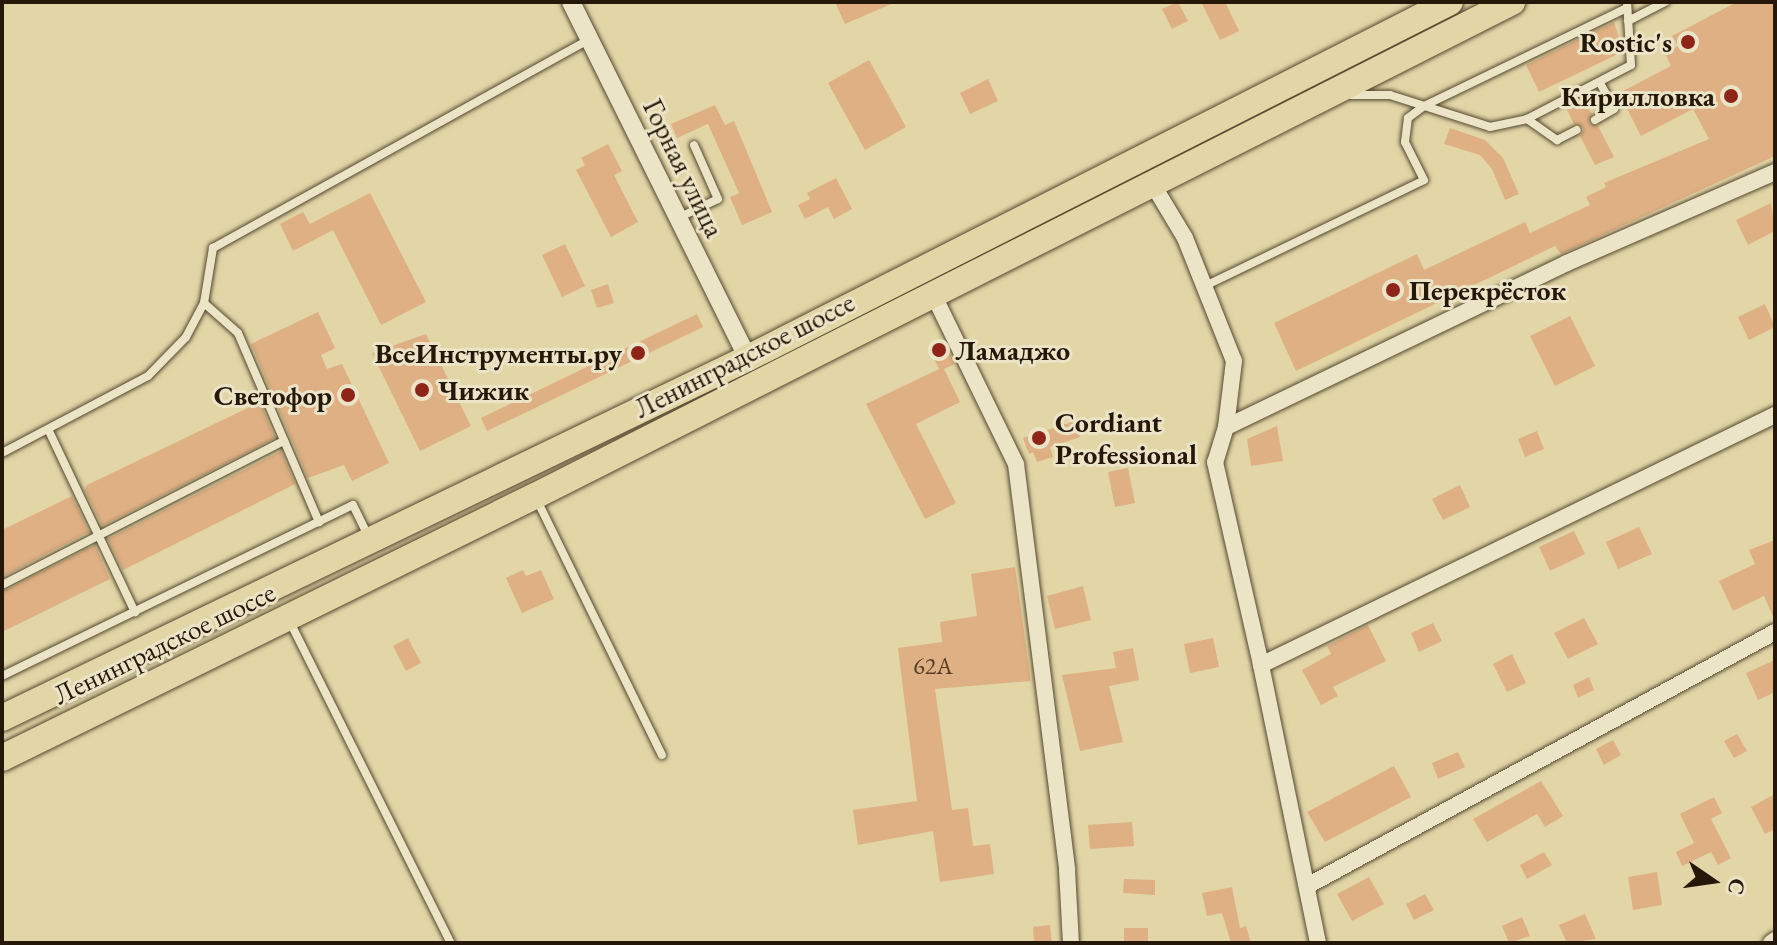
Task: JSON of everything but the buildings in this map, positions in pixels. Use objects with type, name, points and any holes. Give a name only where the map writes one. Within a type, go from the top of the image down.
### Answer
[{"type":"highway","name":"Ленинградское шоссе","points":[[2,718],[748,358],[1450,2]]},
{"type":"highway","name":"Ленинградское шоссе","points":[[2,758],[535,496],[1512,2]]},
{"type":"street","name":"Горная улица","points":[[575,3],[589,40],[748,358]]},
{"type":"street","points":[[1226,427],[1567,263],[1775,172]]},
{"type":"street","points":[[1152,183],[1205,286],[1234,361],[1226,427],[1215,462],[1309,885],[1318,943]]},
{"type":"street","points":[[934,296],[1016,464],[1067,870],[1071,943]]},
{"type":"street","points":[[1261,665],[1775,415]]},
{"type":"street","points":[[1309,885],[1775,632]]},
{"type":"lane","points":[[1628,21],[1665,2]]},
{"type":"lane","points":[[1205,286],[1424,180],[1405,142],[1408,118],[1424,106],[1627,5],[1631,65],[1527,119],[1490,127],[1424,106],[1390,95],[1359,94],[1315,103]]},
{"type":"lane","points":[[2,453],[148,376],[186,337],[204,303],[213,248],[589,40]]},
{"type":"lane","points":[[1595,120],[1614,109],[1600,83]]},
{"type":"lane","points":[[1527,119],[1557,140],[1577,130]]},
{"type":"lane","points":[[677,218],[718,199],[694,145]]},
{"type":"lane","points":[[204,303],[238,333],[319,522]]},
{"type":"lane","points":[[48,429],[135,612]]},
{"type":"lane","points":[[2,585],[284,441]]},
{"type":"lane","points":[[535,496],[662,755]]},
{"type":"lane","points":[[2,676],[353,505],[370,541]]},
{"type":"lane","points":[[288,617],[451,943]]},
{"type":"place","name":"Rostic's","points":[[1688,42]]},
{"type":"place","name":"Кирилловка","points":[[1731,96]]},
{"type":"place","name":"Перекрёсток","points":[[1393,290]]},
{"type":"place","name":"Ламаджо","points":[[939,350]]},
{"type":"place","name":"ВсеИнструменты.ру","points":[[638,353]]},
{"type":"place","name":"Чижик","points":[[422,390]]},
{"type":"place","name":"Светофор","points":[[348,395]]},
{"type":"place","name":"Cordiant Professional","points":[[1039,438]]}]
